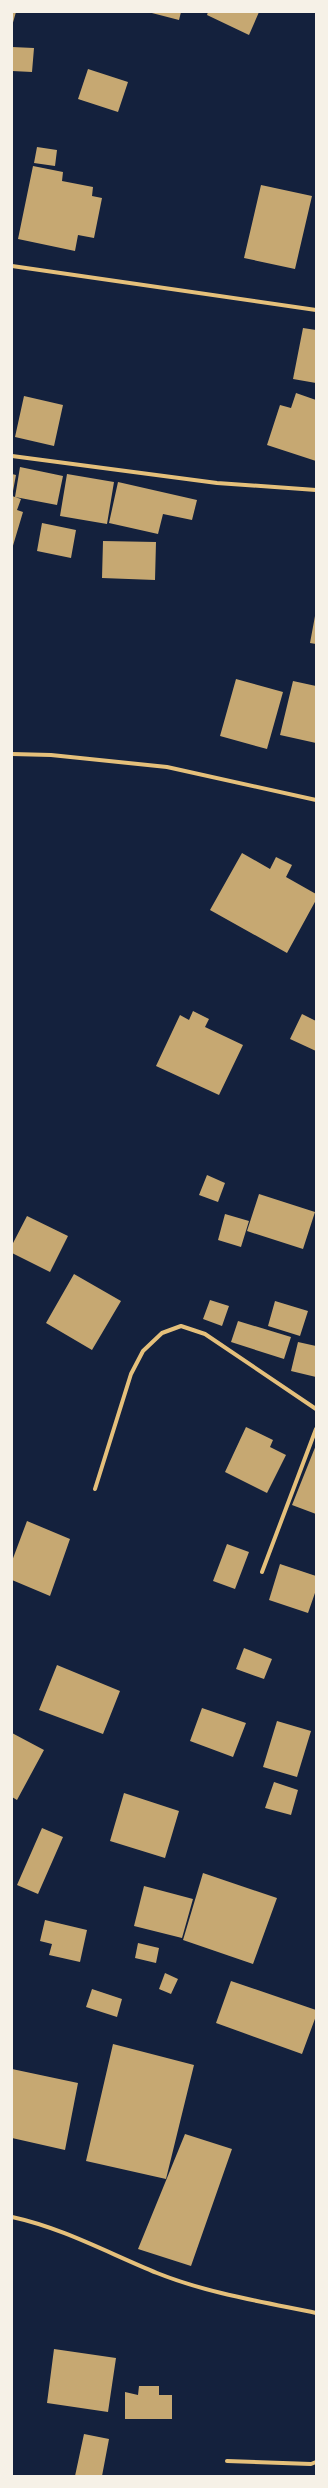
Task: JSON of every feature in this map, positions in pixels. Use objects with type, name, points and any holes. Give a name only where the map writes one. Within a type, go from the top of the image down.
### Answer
[{"type":"street","points":[[12,266],[316,310]]},
{"type":"street","points":[[12,456],[217,483],[316,490]]},
{"type":"street","points":[[12,754],[51,755],[167,767],[316,800]]},
{"type":"street","points":[[95,1489],[131,1374],[143,1351],[162,1333],[181,1326],[205,1334],[316,1409]]},
{"type":"street","points":[[262,1572],[316,1429]]},
{"type":"street","points":[[12,2217],[31,2221],[99,2245],[157,2273],[225,2294],[316,2314]]},
{"type":"street","points":[[227,2462],[311,2464],[316,2462]]},
{"type":"building","points":[[12,12],[16,12],[12,26]]},
{"type":"building","points":[[148,12],[181,12],[179,20]]},
{"type":"building","points":[[208,12],[259,12],[249,35],[207,15]]},
{"type":"building","points":[[12,47],[34,48],[32,72],[12,71]]},
{"type":"building","points":[[88,69],[128,82],[118,112],[78,99]]},
{"type":"building","points":[[37,147],[57,150],[55,166],[34,163]]},
{"type":"building","points":[[33,166],[63,172],[62,181],[93,187],[92,196],[102,198],[94,238],[78,235],[75,251],[18,239]]},
{"type":"building","points":[[261,185],[312,196],[295,269],[244,258]]},
{"type":"building","points":[[303,328],[316,330],[316,383],[293,379]]},
{"type":"building","points":[[296,393],[316,400],[316,461],[267,445],[280,405],[291,408]]},
{"type":"building","points":[[24,396],[63,405],[54,446],[15,437]]},
{"type":"building","points":[[20,467],[63,476],[57,505],[15,497]]},
{"type":"building","points":[[12,474],[16,475],[13,491],[12,490]]},
{"type":"building","points":[[67,474],[114,482],[107,524],[60,516]]},
{"type":"building","points":[[118,482],[197,500],[192,520],[163,514],[158,534],[109,523]]},
{"type":"building","points":[[12,496],[21,499],[17,510],[23,512],[12,549]]},
{"type":"building","points":[[42,523],[76,530],[71,558],[37,551]]},
{"type":"building","points":[[103,541],[156,542],[155,580],[102,578]]},
{"type":"building","points":[[316,616],[316,644],[310,643]]},
{"type":"building","points":[[236,679],[283,692],[267,749],[220,736]]},
{"type":"building","points":[[293,681],[316,686],[316,743],[280,735]]},
{"type":"building","points":[[242,853],[270,869],[276,857],[292,865],[286,877],[316,894],[316,900],[287,953],[210,910]]},
{"type":"building","points":[[193,1011],[209,1019],[205,1027],[243,1045],[219,1095],[156,1066],[180,1015],[189,1020]]},
{"type":"building","points":[[302,1014],[316,1021],[316,1051],[290,1039]]},
{"type":"building","points":[[207,1175],[225,1183],[218,1202],[199,1195]]},
{"type":"building","points":[[259,1194],[315,1212],[303,1249],[247,1231]]},
{"type":"building","points":[[225,1214],[249,1221],[241,1247],[218,1240]]},
{"type":"building","points":[[27,1216],[68,1236],[50,1272],[12,1253],[12,1245]]},
{"type":"building","points":[[74,1274],[121,1301],[92,1350],[46,1323]]},
{"type":"building","points":[[210,1300],[229,1306],[222,1326],[203,1319]]},
{"type":"building","points":[[275,1301],[308,1311],[300,1336],[268,1326]]},
{"type":"building","points":[[238,1321],[291,1337],[284,1359],[231,1342]]},
{"type":"building","points":[[298,1342],[316,1346],[316,1377],[291,1371]]},
{"type":"building","points":[[246,1427],[273,1440],[270,1447],[286,1455],[267,1493],[225,1472]]},
{"type":"building","points":[[316,1445],[316,1514],[292,1505]]},
{"type":"building","points":[[27,1521],[70,1539],[50,1596],[12,1580],[12,1561]]},
{"type":"building","points":[[227,1544],[249,1552],[235,1589],[213,1581]]},
{"type":"building","points":[[280,1564],[316,1576],[316,1590],[308,1613],[269,1600]]},
{"type":"building","points":[[244,1648],[272,1659],[264,1679],[236,1669]]},
{"type":"building","points":[[57,1665],[120,1691],[103,1734],[39,1710]]},
{"type":"building","points":[[202,1708],[246,1723],[233,1757],[190,1741]]},
{"type":"building","points":[[277,1721],[311,1731],[297,1777],[263,1767]]},
{"type":"building","points":[[12,1733],[44,1750],[17,1800],[12,1797]]},
{"type":"building","points":[[274,1782],[298,1790],[291,1815],[265,1808]]},
{"type":"building","points":[[124,1793],[179,1811],[165,1858],[110,1841]]},
{"type":"building","points":[[42,1828],[63,1837],[38,1894],[17,1885]]},
{"type":"building","points":[[203,1873],[277,1898],[253,1964],[183,1940]]},
{"type":"building","points":[[144,1886],[193,1899],[182,1938],[134,1926]]},
{"type":"building","points":[[45,1920],[87,1930],[80,1962],[49,1955],[52,1944],[40,1941]]},
{"type":"building","points":[[138,1943],[159,1948],[156,1963],[135,1958]]},
{"type":"building","points":[[165,1973],[178,1979],[171,1994],[159,1989]]},
{"type":"building","points":[[231,1981],[316,2010],[316,2016],[302,2054],[216,2023]]},
{"type":"building","points":[[92,1989],[122,1999],[117,2017],[86,2007]]},
{"type":"building","points":[[113,2044],[194,2065],[166,2179],[86,2161]]},
{"type":"building","points":[[12,2069],[78,2083],[65,2150],[12,2138]]},
{"type":"building","points":[[185,2134],[232,2149],[191,2266],[138,2249]]},
{"type":"building","points":[[54,2349],[116,2358],[108,2412],[47,2403]]},
{"type":"building","points":[[139,2386],[159,2386],[159,2395],[172,2395],[172,2419],[125,2419],[125,2392],[138,2395]]},
{"type":"building","points":[[84,2434],[109,2439],[102,2476],[75,2476]]}]
